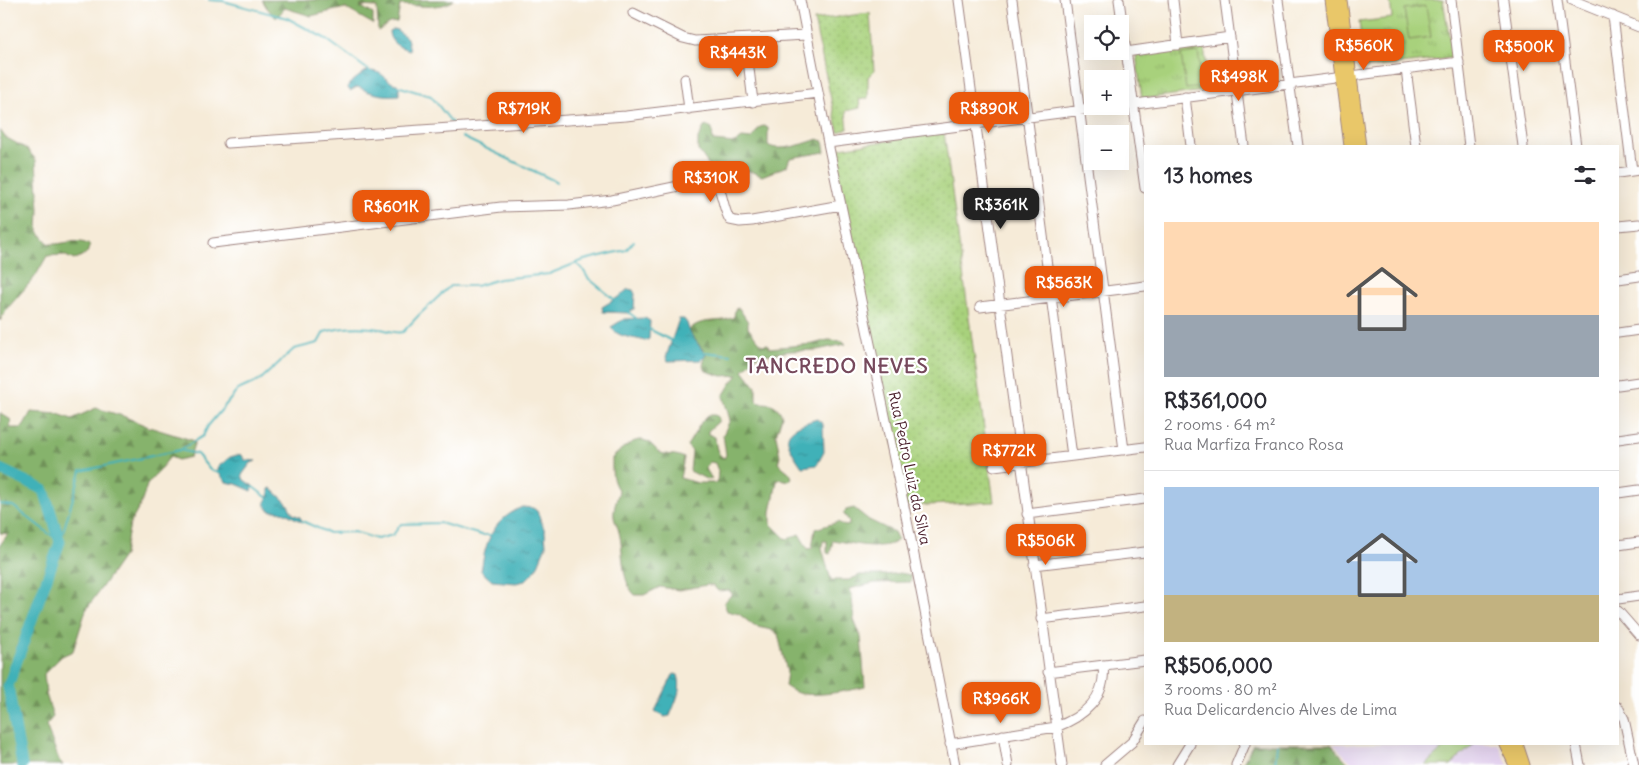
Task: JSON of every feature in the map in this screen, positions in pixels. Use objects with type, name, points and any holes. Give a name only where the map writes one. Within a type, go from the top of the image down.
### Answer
[{"type":"main road","points":[[1331,0],[1360,145]]},
{"type":"main road","points":[[1341,0],[1350,145]]},
{"type":"main road","points":[[1505,745],[1515,765]]},
{"type":"main road","points":[[1517,745],[1524,765]]},
{"type":"street","name":"Rua Pedro Luiz da Silva","points":[[800,0],[911,540],[955,765]]},
{"type":"street","points":[[959,0],[1062,765]]},
{"type":"street","points":[[1012,0],[1072,456]]},
{"type":"street","points":[[1065,0],[1124,450]]},
{"type":"street","points":[[1119,0],[1121,15]]},
{"type":"street","points":[[1173,0],[1178,45]]},
{"type":"street","points":[[1226,0],[1244,145]]},
{"type":"street","points":[[1278,0],[1298,145]]},
{"type":"street","points":[[1451,0],[1469,145]]},
{"type":"street","points":[[1503,0],[1523,145]]},
{"type":"street","points":[[1557,0],[1576,145]]},
{"type":"street","points":[[1572,0],[1639,27]]},
{"type":"street","points":[[633,13],[695,42],[806,35]]},
{"type":"street","points":[[1613,16],[1635,171],[1619,173]]},
{"type":"street","points":[[1129,52],[1230,37]]},
{"type":"street","points":[[747,52],[753,102]]},
{"type":"street","points":[[1127,60],[1144,180]]},
{"type":"street","points":[[1129,105],[1459,62]]},
{"type":"street","points":[[1406,69],[1416,145]]},
{"type":"street","points":[[685,79],[689,109]]},
{"type":"street","points":[[228,143],[626,116],[818,93]]},
{"type":"street","points":[[1185,97],[1191,145]]},
{"type":"street","points":[[828,143],[1084,110]]},
{"type":"street","points":[[213,243],[501,206],[569,205],[612,200],[712,179],[718,184],[726,214],[730,220],[740,222],[752,221],[841,205]]},
{"type":"street","points":[[1619,226],[1639,224]]},
{"type":"street","points":[[1619,279],[1639,276]]},
{"type":"street","points":[[980,307],[1144,286]]},
{"type":"street","points":[[1619,333],[1639,330]]},
{"type":"street","points":[[1619,385],[1639,382]]},
{"type":"street","points":[[1619,439],[1639,436]]},
{"type":"street","points":[[994,466],[1144,447]]},
{"type":"street","points":[[1619,493],[1639,490]]},
{"type":"street","points":[[1027,514],[1144,499]]},
{"type":"street","points":[[1619,545],[1639,542]]},
{"type":"street","points":[[1034,565],[1144,552]]},
{"type":"street","points":[[1619,599],[1639,596]]},
{"type":"street","points":[[1041,619],[1144,606]]},
{"type":"street","points":[[1619,612],[1639,636]]},
{"type":"street","points":[[1048,672],[1144,660]]},
{"type":"street","points":[[950,744],[1056,727],[1079,717],[1099,693],[1103,682],[1103,665]]},
{"type":"street","points":[[1619,709],[1624,719],[1634,765]]},
{"type":"street","points":[[1105,765],[1132,742],[1144,723]]},
{"type":"street","points":[[1003,735],[1008,765]]},
{"type":"street","points":[[1177,765],[1189,745]]},
{"type":"street","points":[[1236,765],[1246,745]]},
{"type":"street","points":[[1576,745],[1580,765]]},
{"type":"shaded area","points":[[1334,745],[1498,745],[1508,765],[1354,765]]},
{"type":"green space","points":[[262,0],[454,0],[435,6],[400,5],[397,22],[389,23],[378,31],[377,7],[360,6],[373,14],[373,24],[345,8],[311,16],[285,8],[276,18]]},
{"type":"green space","points":[[1390,0],[1443,0],[1453,58],[1365,68],[1359,22],[1392,18]]},
{"type":"green space","points":[[1426,6],[1431,37],[1409,40],[1404,9]]},
{"type":"green space","points":[[870,13],[874,71],[868,77],[868,98],[859,100],[860,108],[846,111],[848,129],[838,132],[814,20]]},
{"type":"green space","points":[[1204,46],[1210,90],[1142,99],[1136,55]]},
{"type":"green space","points":[[1198,52],[1203,87],[1186,89],[1181,54]]},
{"type":"green space","points":[[764,126],[768,128],[768,145],[785,148],[818,139],[823,141],[825,152],[790,158],[787,166],[762,176],[739,169],[715,170],[698,151],[698,139],[704,127],[712,128],[713,141],[735,143],[742,138],[751,139],[760,127]]},
{"type":"green space","points":[[0,130],[5,137],[27,149],[36,160],[39,210],[38,231],[49,244],[74,241],[90,245],[87,253],[74,260],[64,255],[47,256],[35,277],[6,310],[0,321]]},
{"type":"green space","points":[[944,132],[994,502],[906,506],[834,149]]},
{"type":"green space","points":[[739,308],[748,322],[748,328],[762,345],[768,344],[769,348],[813,344],[828,340],[843,341],[846,344],[817,350],[791,351],[757,356],[743,370],[756,387],[756,400],[759,403],[774,405],[782,416],[776,435],[780,456],[778,463],[790,473],[792,478],[789,481],[781,479],[777,481],[771,512],[771,524],[785,538],[788,539],[799,534],[808,549],[812,548],[815,529],[838,522],[845,526],[849,525],[849,521],[843,513],[854,508],[869,520],[894,532],[898,540],[892,544],[876,546],[833,540],[830,554],[827,553],[827,541],[823,541],[822,548],[831,580],[849,580],[860,575],[900,573],[911,575],[911,582],[875,583],[849,589],[852,597],[854,620],[861,637],[865,687],[834,693],[801,694],[785,686],[787,672],[778,634],[771,630],[754,626],[739,614],[727,611],[724,603],[732,594],[729,590],[718,591],[713,585],[679,590],[660,587],[644,595],[635,595],[627,582],[619,530],[614,517],[619,491],[613,479],[612,458],[632,442],[646,441],[661,453],[684,458],[680,478],[698,483],[717,483],[718,471],[715,463],[710,462],[706,469],[712,479],[708,480],[690,471],[692,451],[687,446],[702,421],[708,415],[716,415],[719,418],[718,422],[708,431],[708,434],[715,437],[718,452],[724,458],[726,455],[723,435],[730,420],[723,396],[738,375],[722,376],[706,371],[703,365],[706,354],[690,333],[690,329],[700,323],[734,317],[735,309]]},
{"type":"green space","points":[[96,408],[195,441],[190,457],[178,460],[170,457],[147,485],[141,504],[130,524],[124,555],[86,610],[73,651],[62,656],[44,674],[46,694],[53,717],[46,725],[59,760],[63,765],[0,765],[0,545],[8,534],[0,533],[0,413],[11,420],[9,428],[22,428],[31,412],[58,414],[72,419]]},
{"type":"green space","points":[[1252,745],[1332,745],[1350,765],[1242,765]]},
{"type":"green space","points":[[1447,745],[1473,745],[1451,765],[1425,765]]},
{"type":"water","points":[[393,29],[407,38],[410,50],[402,48],[393,42],[389,31]]},
{"type":"water","points":[[366,71],[377,72],[389,81],[397,84],[399,95],[376,94],[357,87],[350,91],[348,88],[349,84]]},
{"type":"water","points":[[628,289],[633,290],[635,294],[634,309],[628,313],[603,312],[602,307]]},
{"type":"water","points":[[645,318],[650,321],[649,339],[645,341],[621,335],[611,327],[624,319]]},
{"type":"water","points":[[679,319],[684,319],[687,323],[690,333],[706,355],[702,360],[668,361],[666,357]]},
{"type":"water","points":[[817,419],[823,424],[824,452],[817,465],[802,467],[790,448],[788,436],[797,427]]},
{"type":"water","points":[[241,454],[245,460],[256,461],[251,463],[242,475],[244,480],[253,486],[252,491],[226,482],[218,472],[218,467],[230,457]]},
{"type":"water","points":[[271,488],[287,503],[293,514],[300,517],[303,522],[284,513],[271,511],[267,508],[265,503]]},
{"type":"water","points":[[522,507],[533,508],[537,511],[545,531],[546,546],[536,570],[525,581],[516,583],[492,581],[481,571],[488,541],[497,525],[512,512]]},
{"type":"water","points":[[675,674],[678,675],[679,691],[670,716],[665,717],[655,711]]},
{"type":"waterway","points":[[209,0],[223,1],[287,18],[326,39],[371,72]]},
{"type":"waterway","points":[[397,86],[431,96],[452,123]]},
{"type":"waterway","points":[[462,137],[557,182]]},
{"type":"waterway","points":[[0,504],[13,506],[60,542],[81,471],[180,450],[203,436],[208,426],[238,390],[260,380],[294,349],[318,343],[324,332],[359,327],[383,329],[397,333],[403,332],[450,286],[476,286],[499,279],[549,274],[584,260],[626,250],[634,241]]},
{"type":"waterway","points":[[575,263],[582,268],[588,278],[615,300]]},
{"type":"waterway","points":[[628,312],[636,318]]},
{"type":"waterway","points":[[649,329],[674,342]]},
{"type":"waterway","points":[[704,352],[731,355]]},
{"type":"waterway","points":[[180,450],[197,454],[210,470],[220,472]]},
{"type":"waterway","points":[[0,469],[44,490],[60,542],[8,686],[22,765]]},
{"type":"waterway","points":[[253,487],[269,499]]},
{"type":"waterway","points":[[302,521],[329,533],[354,532],[377,539],[393,535],[401,524],[440,523],[481,535],[491,535]]},
{"type":"waterway","points":[[1275,765],[1277,745]]},
{"type":"district","name":"TANCREDO NEVES","points":[[837,365]]}]
